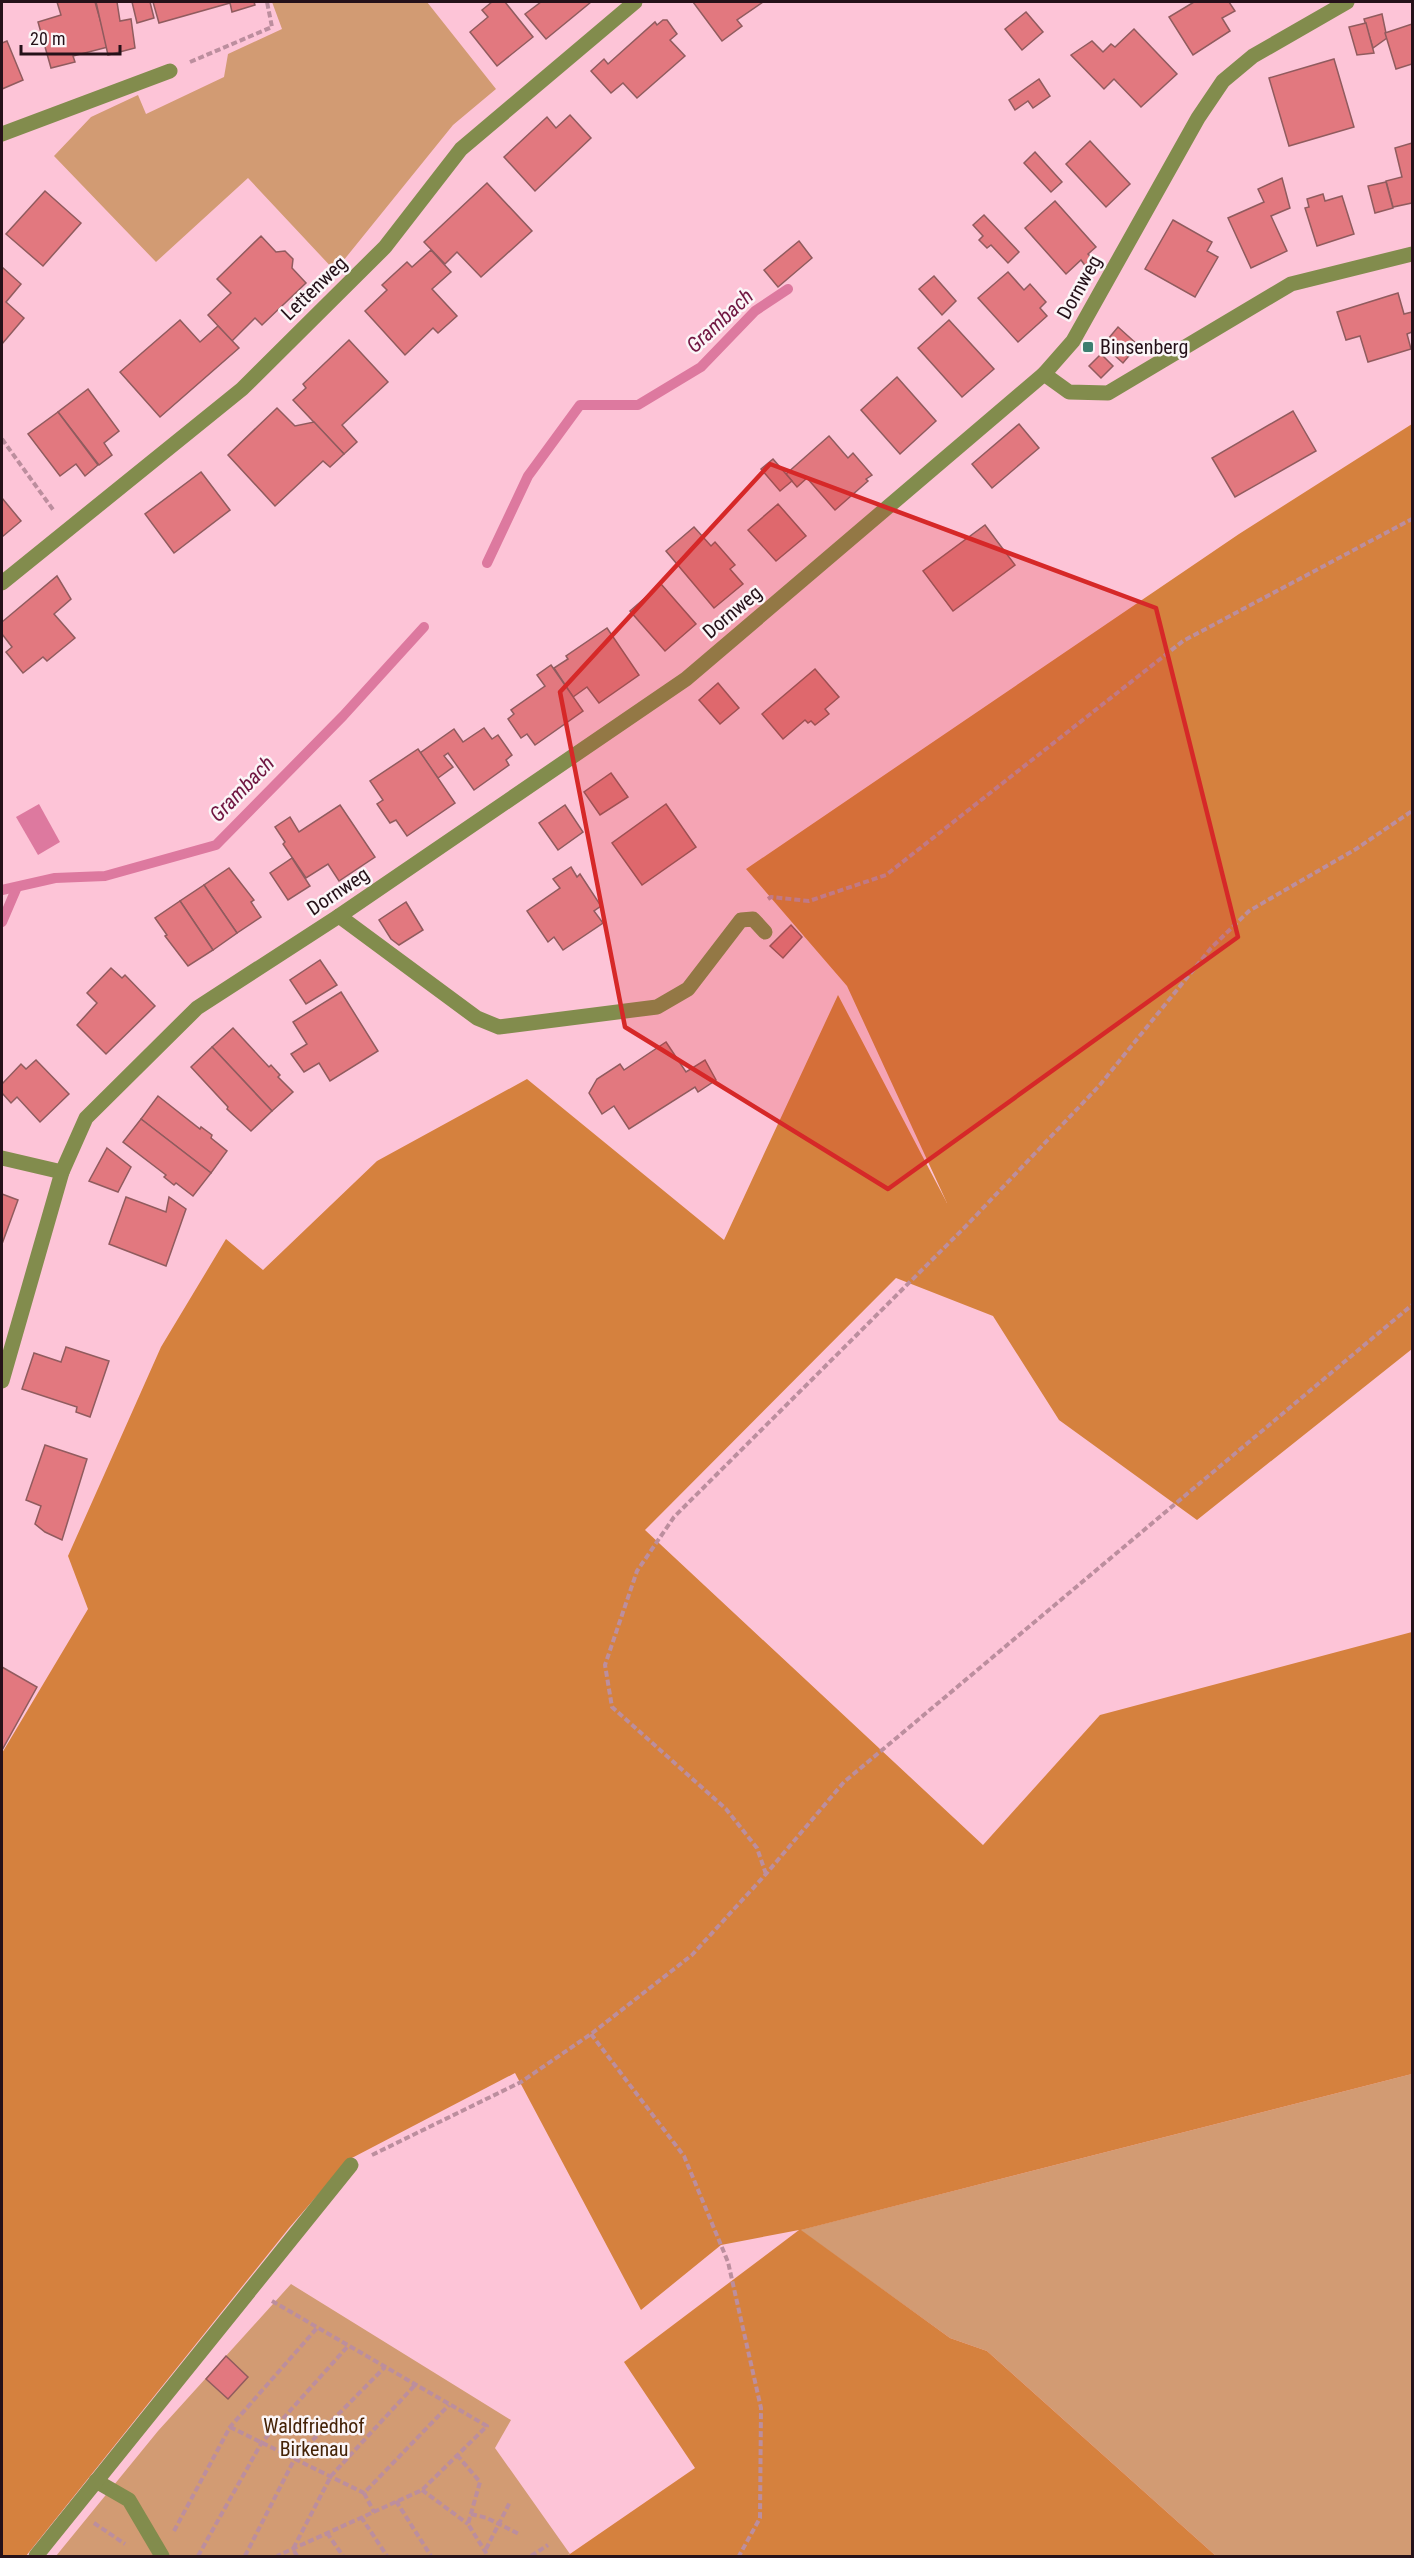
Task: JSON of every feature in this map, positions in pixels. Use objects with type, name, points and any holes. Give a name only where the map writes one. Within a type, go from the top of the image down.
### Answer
[{"type":"street","name":"Lettenweg","points":[[2,583],[242,388],[385,248],[461,149],[635,2]]},
{"type":"street","name":"Dornweg","points":[[2,1381],[62,1172],[86,1118],[197,1008],[339,916],[686,679],[1044,374],[1073,341],[1198,118],[1223,81],[1253,56],[1347,2]]},
{"type":"street","points":[[2,135],[170,71]]},
{"type":"street","points":[[1044,374],[1069,392],[1108,393],[1290,284],[1413,254]]},
{"type":"street","points":[[339,916],[477,1018],[499,1027],[657,1007],[688,989],[741,920],[753,919],[765,932]]},
{"type":"street","points":[[2,1158],[62,1172]]},
{"type":"street","points":[[36,2556],[351,2165]]},
{"type":"street","points":[[96,2481],[129,2500],[161,2556]]},
{"type":"path","points":[[170,71],[272,27],[267,2]]},
{"type":"path","points":[[2,439],[68,530]]},
{"type":"path","points":[[753,919],[753,909],[771,897],[809,901],[886,875],[1183,641],[1413,519]]},
{"type":"path","points":[[766,1874],[757,1848],[726,1809],[612,1707],[605,1665],[637,1571],[674,1517],[966,1226],[1099,1086],[1211,948],[1249,911],[1356,849],[1413,811]]},
{"type":"path","points":[[351,2165],[521,2082],[591,2034],[692,1955],[766,1874],[844,1782],[1413,1305]]},
{"type":"path","points":[[591,2034],[684,2156],[728,2262],[761,2408],[760,2518],[739,2556]]},
{"type":"path","points":[[277,2556],[422,2490],[487,2426],[288,2311]]},
{"type":"path","points":[[161,2556],[230,2427],[317,2328]]},
{"type":"path","points":[[198,2556],[262,2442],[348,2346]]},
{"type":"path","points":[[245,2556],[295,2458],[385,2367]]},
{"type":"path","points":[[293,2549],[331,2476],[415,2385]]},
{"type":"path","points":[[364,2493],[449,2404]]},
{"type":"path","points":[[230,2427],[364,2493],[374,2512]]},
{"type":"path","points":[[457,2455],[480,2482],[468,2524]]},
{"type":"path","points":[[422,2490],[468,2524],[488,2556]]},
{"type":"path","points":[[396,2501],[431,2556]]},
{"type":"path","points":[[486,2550],[510,2502]]},
{"type":"path","points":[[471,2514],[487,2517],[519,2534]]},
{"type":"path","points":[[362,2517],[387,2556]]},
{"type":"path","points":[[86,2530],[93,2522],[131,2548]]},
{"type":"path","points":[[327,2533],[342,2556]]},
{"type":"path","points":[[531,2556],[548,2545]]},
{"type":"path","points":[[293,2549],[297,2556]]},
{"type":"highlighted area","points":[[770,464],[1156,608],[1238,937],[888,1189],[625,1027],[560,692]]},
{"type":"green space","points":[[272,2],[427,2],[496,89],[453,125],[335,271],[248,178],[156,262],[54,156],[91,117],[138,95],[146,114],[224,77],[228,54],[282,29]]},
{"type":"green space","points":[[1412,2074],[1412,2556],[1216,2556],[987,2351],[950,2338],[800,2230]]},
{"type":"green space","name":"Waldfriedhof Birkenau","points":[[291,2284],[511,2420],[495,2448],[570,2554],[566,2556],[56,2556],[158,2431]]},
{"type":"shaded area","points":[[1412,424],[1412,1349],[1197,1520],[1059,1420],[993,1316],[896,1278],[645,1530],[983,1845],[1100,1715],[1412,1632],[1412,2074],[801,2230],[950,2338],[987,2351],[1216,2556],[567,2556],[695,2468],[624,2362],[799,2230],[721,2245],[641,2310],[515,2073],[348,2160],[289,2228],[26,2556],[2,2556],[2,1753],[88,1609],[68,1556],[161,1347],[226,1239],[263,1270],[377,1161],[527,1079],[724,1240],[838,995],[947,1203],[847,986],[746,869],[1239,534]]},
{"type":"shaded area","points":[[39,804],[60,842],[38,855],[16,817]]},
{"type":"building","points":[[57,2],[95,2],[108,47],[73,56],[75,62],[51,68],[38,22],[61,15]]},
{"type":"building","points":[[96,2],[117,2],[120,21],[131,19],[135,48],[108,55]]},
{"type":"building","points":[[132,2],[150,2],[154,18],[137,23]]},
{"type":"building","points":[[153,2],[254,2],[255,5],[232,12],[230,3],[159,23]]},
{"type":"building","points":[[492,2],[505,2],[533,37],[497,66],[470,32],[488,17],[482,10]]},
{"type":"building","points":[[541,2],[591,2],[546,39],[525,14]]},
{"type":"building","points":[[693,2],[763,2],[737,20],[742,26],[722,41]]},
{"type":"building","points":[[1194,2],[1229,2],[1235,11],[1222,18],[1230,31],[1193,55],[1169,17]]},
{"type":"building","points":[[1026,12],[1043,32],[1022,50],[1005,29]]},
{"type":"building","points":[[1382,14],[1387,38],[1373,48],[1364,19]]},
{"type":"building","points":[[667,20],[677,34],[670,40],[685,56],[637,98],[623,83],[611,93],[591,71],[604,59],[608,64],[655,22],[657,25]]},
{"type":"building","points":[[1366,23],[1374,53],[1357,55],[1349,27]]},
{"type":"building","points":[[1412,24],[1412,64],[1396,69],[1385,33]]},
{"type":"building","points":[[1134,29],[1177,74],[1141,107],[1114,79],[1104,89],[1071,55],[1092,41],[1103,52],[1111,44],[1115,47]]},
{"type":"building","points":[[7,41],[23,80],[2,89],[2,43]]},
{"type":"building","points":[[1334,59],[1354,127],[1289,146],[1269,78]]},
{"type":"building","points":[[1039,79],[1050,96],[1033,108],[1028,101],[1015,110],[1009,100]]},
{"type":"building","points":[[570,115],[591,138],[535,191],[504,157],[547,117],[556,128]]},
{"type":"building","points":[[1090,141],[1130,184],[1106,207],[1066,164]]},
{"type":"building","points":[[1412,143],[1412,203],[1393,207],[1386,181],[1402,177],[1395,148]]},
{"type":"building","points":[[1035,152],[1062,182],[1051,192],[1024,163]]},
{"type":"building","points":[[1282,178],[1290,208],[1271,216],[1287,251],[1251,268],[1228,218],[1264,202],[1258,189]]},
{"type":"building","points":[[1386,182],[1393,208],[1375,213],[1368,186]]},
{"type":"building","points":[[487,183],[532,231],[481,277],[457,252],[445,264],[424,242]]},
{"type":"building","points":[[45,191],[81,223],[43,266],[6,234]]},
{"type":"building","points":[[1323,194],[1325,201],[1342,196],[1354,234],[1317,246],[1305,208],[1309,207],[1307,199]]},
{"type":"building","points":[[1055,201],[1096,247],[1088,254],[1094,260],[1086,267],[1081,260],[1066,274],[1025,228]]},
{"type":"building","points":[[984,215],[1019,252],[1008,263],[991,245],[987,248],[979,240],[983,236],[973,225]]},
{"type":"building","points":[[1173,220],[1212,242],[1207,251],[1218,257],[1195,297],[1145,269]]},
{"type":"building","points":[[261,236],[276,252],[285,251],[293,259],[292,268],[306,283],[262,325],[255,318],[232,341],[208,315],[231,293],[217,279]]},
{"type":"building","points":[[799,241],[812,258],[778,287],[764,270]]},
{"type":"building","points":[[431,250],[451,272],[432,289],[457,316],[438,333],[433,328],[405,355],[365,311],[387,290],[382,285],[407,262],[412,267]]},
{"type":"building","points":[[2,267],[21,284],[6,302],[24,318],[2,344]]},
{"type":"building","points":[[1008,272],[1024,290],[1030,284],[1046,302],[1040,308],[1047,316],[1018,342],[978,298]]},
{"type":"building","points":[[934,276],[956,301],[942,315],[919,289]]},
{"type":"building","points":[[1398,293],[1404,314],[1412,312],[1412,332],[1407,334],[1411,349],[1368,362],[1360,336],[1346,340],[1337,312]]},
{"type":"building","points":[[180,320],[200,342],[218,326],[239,348],[160,417],[120,372]]},
{"type":"building","points":[[949,320],[994,369],[962,397],[918,348]]},
{"type":"building","points":[[1118,327],[1138,345],[1123,363],[1103,345]]},
{"type":"building","points":[[349,340],[388,382],[342,425],[357,442],[344,454],[293,400],[306,388],[303,384]]},
{"type":"building","points":[[1101,354],[1113,366],[1101,378],[1089,366]]},
{"type":"building","points":[[897,377],[936,421],[900,454],[861,410]]},
{"type":"building","points":[[88,389],[119,431],[104,443],[112,455],[99,465],[58,412]]},
{"type":"building","points":[[277,408],[295,426],[314,422],[344,454],[330,467],[323,461],[275,506],[228,455]]},
{"type":"building","points":[[1293,411],[1316,451],[1235,497],[1212,458]]},
{"type":"building","points":[[58,412],[98,465],[85,476],[76,464],[60,476],[28,434]]},
{"type":"building","points":[[1019,424],[1039,448],[992,488],[972,464]]},
{"type":"building","points":[[829,436],[848,458],[853,453],[872,475],[835,510],[807,478],[797,487],[786,474]]},
{"type":"building","points":[[773,459],[792,481],[780,491],[761,469]]},
{"type":"building","points":[[201,472],[230,510],[174,553],[145,514]]},
{"type":"building","points":[[2,498],[21,521],[2,537]]},
{"type":"building","points":[[778,504],[806,536],[776,561],[748,530]]},
{"type":"building","points":[[985,525],[1015,565],[953,611],[923,571]]},
{"type":"building","points":[[694,527],[711,546],[715,542],[735,565],[730,569],[743,584],[714,608],[666,551]]},
{"type":"building","points":[[57,576],[71,599],[54,614],[75,638],[47,661],[43,657],[23,673],[6,652],[12,647],[2,634],[2,622]]},
{"type":"building","points":[[661,584],[696,624],[665,651],[630,611]]},
{"type":"building","points":[[607,628],[639,675],[599,703],[587,687],[573,697],[554,668],[568,659],[566,656]]},
{"type":"building","points":[[551,665],[583,711],[535,745],[527,734],[521,738],[508,719],[514,714],[511,710],[545,686],[537,675]]},
{"type":"building","points":[[815,669],[839,697],[825,709],[829,714],[815,725],[805,720],[783,739],[762,714]]},
{"type":"building","points":[[718,683],[739,708],[720,724],[699,700]]},
{"type":"building","points":[[484,728],[492,739],[498,735],[512,755],[506,760],[509,765],[474,790],[448,753],[444,756],[453,767],[438,778],[420,753],[454,729],[463,742]]},
{"type":"building","points":[[418,749],[455,803],[407,836],[396,820],[390,823],[377,804],[383,800],[370,781]]},
{"type":"building","points":[[611,773],[628,797],[600,815],[584,792]]},
{"type":"building","points":[[666,804],[696,847],[642,885],[612,843]]},
{"type":"building","points":[[340,805],[375,857],[339,881],[328,864],[306,878],[283,844],[285,842],[275,827],[290,817],[299,832]]},
{"type":"building","points":[[565,805],[583,832],[558,850],[539,823]]},
{"type":"building","points":[[292,858],[310,886],[288,900],[270,873]]},
{"type":"building","points":[[571,867],[577,877],[580,874],[601,906],[594,911],[603,923],[563,950],[554,937],[548,942],[527,911],[560,888],[553,879]]},
{"type":"building","points":[[229,868],[254,900],[251,902],[261,917],[237,933],[204,885]]},
{"type":"building","points":[[204,885],[237,933],[213,950],[180,901]]},
{"type":"building","points":[[180,901],[213,950],[188,966],[165,936],[167,935],[155,918]]},
{"type":"building","points":[[406,902],[423,930],[399,945],[391,939],[379,920]]},
{"type":"building","points":[[791,925],[802,937],[783,958],[770,946]]},
{"type":"building","points":[[320,960],[337,985],[306,1004],[290,980]]},
{"type":"building","points":[[111,968],[122,978],[125,975],[155,1006],[106,1054],[77,1025],[97,1003],[87,993]]},
{"type":"building","points":[[341,992],[378,1051],[330,1081],[319,1063],[304,1072],[291,1054],[307,1044],[293,1022]]},
{"type":"building","points":[[233,1028],[269,1067],[271,1065],[280,1075],[278,1077],[293,1092],[272,1111],[212,1047]]},
{"type":"building","points":[[666,1042],[686,1072],[705,1060],[716,1080],[698,1092],[695,1087],[629,1129],[614,1106],[602,1114],[589,1093],[597,1079],[620,1064],[624,1070]]},
{"type":"building","points":[[212,1047],[272,1111],[251,1131],[227,1109],[228,1107],[191,1067]]},
{"type":"building","points":[[36,1060],[69,1094],[40,1122],[17,1097],[11,1103],[2,1093],[2,1084],[21,1064],[26,1069]]},
{"type":"building","points":[[158,1096],[200,1129],[201,1127],[212,1135],[211,1138],[227,1151],[211,1173],[141,1119]]},
{"type":"building","points":[[141,1119],[211,1173],[193,1196],[176,1183],[174,1185],[164,1177],[166,1175],[123,1142]]},
{"type":"building","points":[[107,1148],[131,1167],[118,1192],[89,1181]]},
{"type":"building","points":[[2,1194],[18,1200],[2,1244]]},
{"type":"building","points":[[126,1197],[166,1212],[169,1197],[186,1209],[166,1266],[109,1244]]},
{"type":"building","points":[[66,1347],[109,1361],[90,1417],[76,1412],[77,1407],[22,1389],[34,1353],[61,1362]]},
{"type":"building","points":[[45,1445],[87,1459],[62,1540],[35,1524],[41,1506],[26,1500]]},
{"type":"building","points":[[2,1667],[37,1687],[2,1750]]},
{"type":"building","points":[[226,2356],[248,2377],[228,2399],[206,2379]]},
{"type":"waterway","name":"Grambach","points":[[487,563],[528,476],[580,405],[638,405],[701,367],[755,311],[788,289]]},
{"type":"waterway","name":"Grambach","points":[[2,890],[55,878],[105,876],[216,845],[343,716],[424,627]]},
{"type":"waterway","points":[[2,922],[17,887]]},
{"type":"place","name":"Binsenberg","points":[[1088,347]]}]
